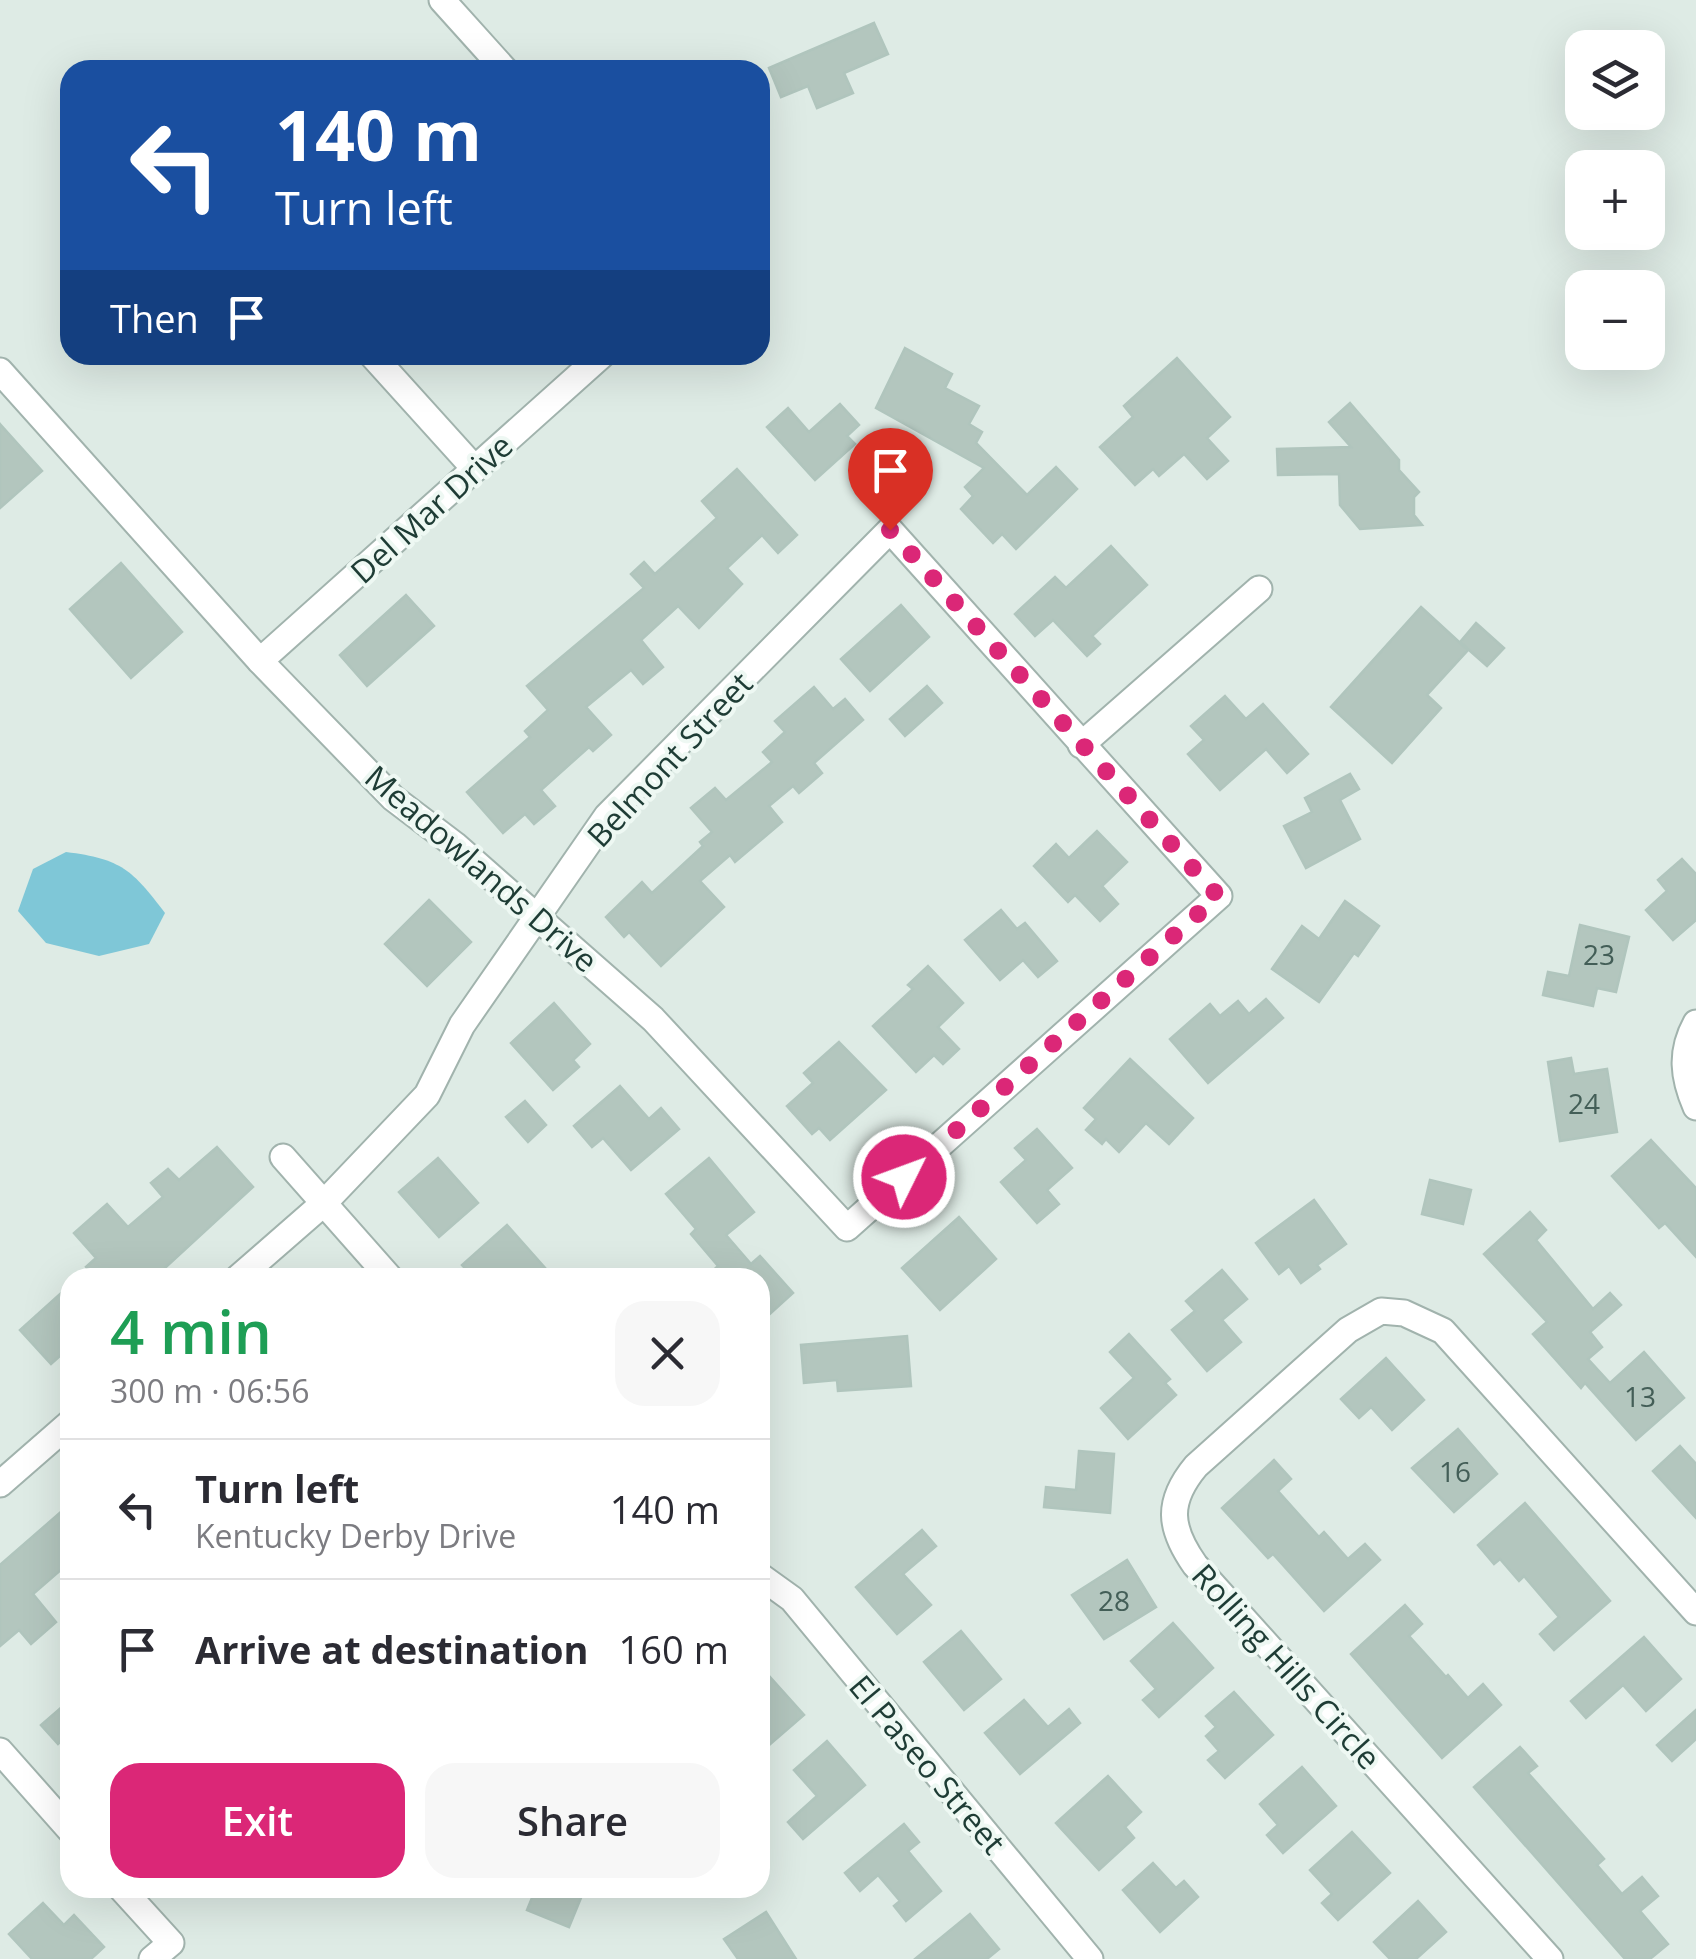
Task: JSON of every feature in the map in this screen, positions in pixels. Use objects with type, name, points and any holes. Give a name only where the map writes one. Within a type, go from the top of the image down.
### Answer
[{"type":"street","points":[[442,0],[496,60]]},
{"type":"street","points":[[381,365],[475,469]]},
{"type":"street","name":"Del Mar Drive","points":[[260,661],[591,365]]},
{"type":"street","name":"Meadowlands Drive","points":[[0,370],[260,661],[394,798],[538,916],[654,1019],[847,1228],[1218,896],[1081,745]]},
{"type":"street","name":"Belmont Street","points":[[249,1268],[324,1203],[427,1095],[462,1025],[607,816],[890,530],[1081,745]]},
{"type":"street","points":[[1081,745],[1259,589]]},
{"type":"street","points":[[1696,1023],[1685,1044],[1684,1068],[1696,1107]]},
{"type":"street","points":[[283,1157],[381,1268]]},
{"type":"street","name":"Rolling Hills Circle","points":[[1550,1959],[1195,1566],[1182,1547],[1174,1502],[1196,1466],[1348,1330],[1380,1312],[1404,1313],[1443,1331],[1696,1612]]},
{"type":"street","points":[[0,1484],[60,1432]]},
{"type":"street","name":"El Paseo Street","points":[[770,1583],[792,1599],[1090,1959]]},
{"type":"street","points":[[0,1751],[60,1819]]},
{"type":"street","points":[[128,1898],[162,1951]]},
{"type":"water","points":[[66,852],[113,863],[143,886],[165,913],[149,944],[99,956],[46,943],[18,911],[33,869]]},
{"type":"building","points":[[874,23],[888,54],[844,73],[853,93],[817,108],[808,86],[781,97],[770,68]]},
{"type":"building","points":[[905,348],[952,374],[945,388],[979,406],[969,424],[982,432],[976,443],[1027,495],[1056,467],[1077,489],[1016,549],[1002,534],[993,543],[961,509],[973,496],[965,487],[984,468],[876,408]]},
{"type":"building","points":[[1177,358],[1230,417],[1207,438],[1228,461],[1207,479],[1184,454],[1159,476],[1153,469],[1135,485],[1100,447],[1133,417],[1124,406]]},
{"type":"building","points":[[1350,403],[1399,460],[1399,470],[1419,492],[1414,497],[1414,515],[1422,525],[1360,529],[1340,505],[1339,474],[1278,475],[1277,449],[1351,447],[1329,422]]},
{"type":"building","points":[[840,404],[859,425],[847,436],[855,444],[815,480],[767,427],[788,408],[809,432]]},
{"type":"building","points":[[0,424],[42,471],[0,508]]},
{"type":"building","points":[[737,469],[797,535],[778,553],[762,535],[727,568],[742,584],[699,628],[678,606],[641,640],[663,667],[643,684],[631,670],[586,707],[611,735],[593,751],[589,747],[541,790],[555,806],[534,824],[525,814],[503,833],[467,792],[530,737],[525,731],[548,710],[527,686],[644,588],[631,574],[644,562],[655,574],[717,518],[702,501]]},
{"type":"building","points":[[1111,546],[1147,585],[1092,636],[1100,644],[1087,656],[1053,620],[1035,636],[1015,614],[1055,577],[1066,588]]},
{"type":"building","points":[[121,563],[182,632],[131,678],[70,609]]},
{"type":"building","points":[[406,595],[434,626],[367,686],[340,655]]},
{"type":"building","points":[[901,605],[929,637],[870,691],[841,659]]},
{"type":"building","points":[[1421,607],[1468,650],[1427,695],[1441,708],[1392,763],[1331,707]]},
{"type":"building","points":[[1476,623],[1504,648],[1487,666],[1460,642]]},
{"type":"building","points":[[927,686],[942,703],[905,736],[890,719]]},
{"type":"building","points":[[814,687],[833,709],[845,699],[863,720],[814,763],[822,773],[799,793],[793,786],[769,806],[782,822],[735,862],[730,855],[700,881],[724,907],[661,966],[629,932],[624,937],[606,917],[642,882],[652,893],[703,846],[700,842],[712,832],[691,808],[715,788],[726,800],[772,762],[763,752],[785,732],[775,721]]},
{"type":"building","points":[[1225,696],[1246,719],[1263,704],[1308,754],[1287,773],[1266,749],[1220,790],[1188,754],[1204,740],[1191,726]]},
{"type":"building","points":[[1350,774],[1359,789],[1340,800],[1360,839],[1306,868],[1284,826],[1312,812],[1305,798]]},
{"type":"building","points":[[1097,831],[1127,862],[1102,886],[1118,904],[1100,921],[1075,895],[1068,902],[1034,866],[1056,844],[1069,858]]},
{"type":"building","points":[[1682,859],[1696,874],[1696,920],[1673,940],[1646,910],[1667,891],[1658,880]]},
{"type":"building","points":[[429,900],[471,942],[427,986],[385,944]]},
{"type":"building","points":[[1345,901],[1379,926],[1319,1002],[1272,969],[1302,926],[1319,939]]},
{"type":"building","points":[[1001,910],[1017,929],[1025,923],[1057,961],[1038,977],[1023,960],[1000,980],[965,940]]},
{"type":"building","points":[[1580,925],[1629,937],[1616,992],[1597,988],[1593,1006],[1543,995],[1548,972],[1569,976]]},
{"type":"building","points":[[928,966],[963,1003],[938,1027],[959,1049],[943,1064],[934,1055],[916,1072],[873,1026],[913,989],[908,985]]},
{"type":"building","points":[[1266,999],[1283,1018],[1208,1083],[1170,1039],[1210,1004],[1220,1016],[1238,1001],[1249,1014]]},
{"type":"building","points":[[554,1003],[590,1044],[573,1060],[579,1067],[553,1090],[511,1043]]},
{"type":"building","points":[[839,1042],[886,1090],[830,1140],[819,1128],[812,1134],[787,1106],[813,1083],[804,1073]]},
{"type":"building","points":[[1571,1058],[1574,1074],[1607,1069],[1617,1132],[1560,1141],[1548,1062]]},
{"type":"building","points":[[1130,1059],[1193,1118],[1169,1144],[1146,1123],[1119,1152],[1106,1139],[1102,1144],[1086,1130],[1096,1119],[1084,1108]]},
{"type":"building","points":[[620,1086],[649,1119],[661,1108],[679,1129],[631,1170],[603,1138],[592,1147],[574,1126]]},
{"type":"building","points":[[525,1101],[546,1125],[528,1142],[506,1117]]},
{"type":"building","points":[[1037,1129],[1072,1168],[1047,1190],[1059,1204],[1037,1223],[1001,1182],[1026,1160],[1015,1148]]},
{"type":"building","points":[[1651,1140],[1696,1188],[1696,1257],[1665,1223],[1659,1228],[1612,1176]]},
{"type":"building","points":[[217,1147],[253,1187],[165,1268],[87,1268],[96,1258],[74,1233],[107,1204],[128,1227],[163,1197],[151,1183],[168,1169],[179,1180]]},
{"type":"building","points":[[438,1158],[478,1203],[439,1237],[399,1192]]},
{"type":"building","points":[[709,1158],[754,1212],[726,1235],[751,1264],[760,1256],[793,1293],[770,1314],[770,1268],[716,1268],[691,1234],[696,1229],[666,1194]]},
{"type":"building","points":[[1430,1180],[1471,1190],[1463,1224],[1422,1214]]},
{"type":"building","points":[[1314,1200],[1346,1244],[1317,1265],[1320,1269],[1301,1283],[1289,1266],[1279,1274],[1256,1243]]},
{"type":"building","points":[[1530,1212],[1546,1230],[1536,1240],[1593,1309],[1610,1293],[1621,1305],[1590,1332],[1602,1347],[1588,1359],[1610,1383],[1644,1352],[1684,1398],[1636,1440],[1585,1383],[1581,1388],[1533,1334],[1547,1322],[1484,1254]]},
{"type":"building","points":[[959,1217],[996,1259],[940,1310],[902,1268]]},
{"type":"building","points":[[507,1225],[545,1268],[465,1268],[462,1265]]},
{"type":"building","points":[[1222,1270],[1247,1299],[1222,1320],[1241,1342],[1207,1371],[1172,1330],[1195,1311],[1186,1301]]},
{"type":"building","points":[[60,1294],[60,1356],[51,1364],[20,1330]]},
{"type":"building","points":[[1129,1334],[1170,1379],[1165,1383],[1176,1395],[1128,1439],[1101,1408],[1134,1378],[1110,1352]]},
{"type":"building","points":[[907,1336],[911,1386],[838,1391],[837,1380],[804,1383],[801,1345]]},
{"type":"building","points":[[1386,1358],[1424,1400],[1392,1430],[1371,1407],[1359,1418],[1341,1399]]},
{"type":"building","points":[[1458,1429],[1497,1474],[1454,1512],[1412,1468]]},
{"type":"building","points":[[1680,1446],[1696,1464],[1696,1518],[1653,1471]]},
{"type":"building","points":[[1079,1451],[1114,1454],[1110,1513],[1044,1507],[1046,1487],[1076,1490]]},
{"type":"building","points":[[1274,1460],[1291,1479],[1278,1491],[1319,1537],[1324,1532],[1348,1559],[1365,1544],[1380,1560],[1324,1611],[1273,1554],[1268,1558],[1222,1508]]},
{"type":"building","points":[[1525,1503],[1610,1601],[1554,1650],[1540,1634],[1559,1617],[1524,1576],[1519,1581],[1500,1559],[1494,1564],[1478,1545]]},
{"type":"building","points":[[60,1513],[60,1571],[33,1594],[56,1622],[31,1644],[19,1630],[0,1646],[0,1565]]},
{"type":"building","points":[[922,1530],[936,1546],[903,1574],[931,1605],[897,1634],[856,1587]]},
{"type":"building","points":[[1127,1560],[1156,1607],[1104,1639],[1072,1595]]},
{"type":"building","points":[[1405,1605],[1422,1624],[1409,1636],[1446,1677],[1468,1698],[1483,1684],[1501,1705],[1442,1758],[1351,1654]]},
{"type":"building","points":[[1173,1623],[1213,1668],[1159,1717],[1143,1700],[1156,1689],[1131,1661]]},
{"type":"building","points":[[961,1631],[1001,1679],[964,1710],[924,1662]]},
{"type":"building","points":[[1644,1637],[1681,1679],[1646,1711],[1623,1685],[1586,1718],[1571,1701]]},
{"type":"building","points":[[770,1677],[804,1715],[770,1744]]},
{"type":"building","points":[[1234,1692],[1273,1735],[1225,1778],[1208,1760],[1219,1751],[1206,1736],[1216,1727],[1206,1716]]},
{"type":"building","points":[[1024,1700],[1048,1727],[1069,1709],[1080,1723],[1020,1774],[985,1733]]},
{"type":"building","points":[[60,1709],[60,1742],[58,1744],[41,1725]]},
{"type":"building","points":[[1696,1710],[1696,1739],[1672,1761],[1657,1745]]},
{"type":"building","points":[[827,1741],[865,1785],[803,1839],[788,1822],[817,1796],[794,1770]]},
{"type":"building","points":[[1520,1747],[1537,1766],[1528,1773],[1604,1859],[1597,1865],[1622,1894],[1642,1877],[1658,1896],[1640,1911],[1668,1944],[1650,1959],[1625,1959],[1474,1787]]},
{"type":"building","points":[[1302,1767],[1336,1806],[1283,1853],[1267,1835],[1278,1825],[1260,1804]]},
{"type":"building","points":[[1108,1776],[1141,1812],[1125,1827],[1134,1838],[1099,1870],[1056,1823]]},
{"type":"building","points":[[904,1824],[919,1842],[908,1851],[941,1891],[906,1921],[894,1906],[900,1901],[878,1875],[860,1891],[845,1873]]},
{"type":"building","points":[[1352,1832],[1390,1873],[1338,1920],[1322,1903],[1332,1894],[1310,1870]]},
{"type":"building","points":[[1153,1863],[1176,1888],[1184,1881],[1198,1897],[1160,1932],[1123,1890]]},
{"type":"building","points":[[532,1898],[581,1898],[569,1927],[527,1910]]},
{"type":"building","points":[[1418,1901],[1446,1932],[1416,1959],[1390,1959],[1374,1942]]},
{"type":"building","points":[[43,1903],[64,1925],[74,1915],[104,1947],[91,1959],[32,1959],[9,1934]]},
{"type":"building","points":[[766,1912],[796,1959],[738,1959],[724,1939]]},
{"type":"building","points":[[970,1914],[999,1949],[987,1959],[915,1959]]},
{"type":"route","points":[[890,530],[1218,896],[904,1177]]}]
